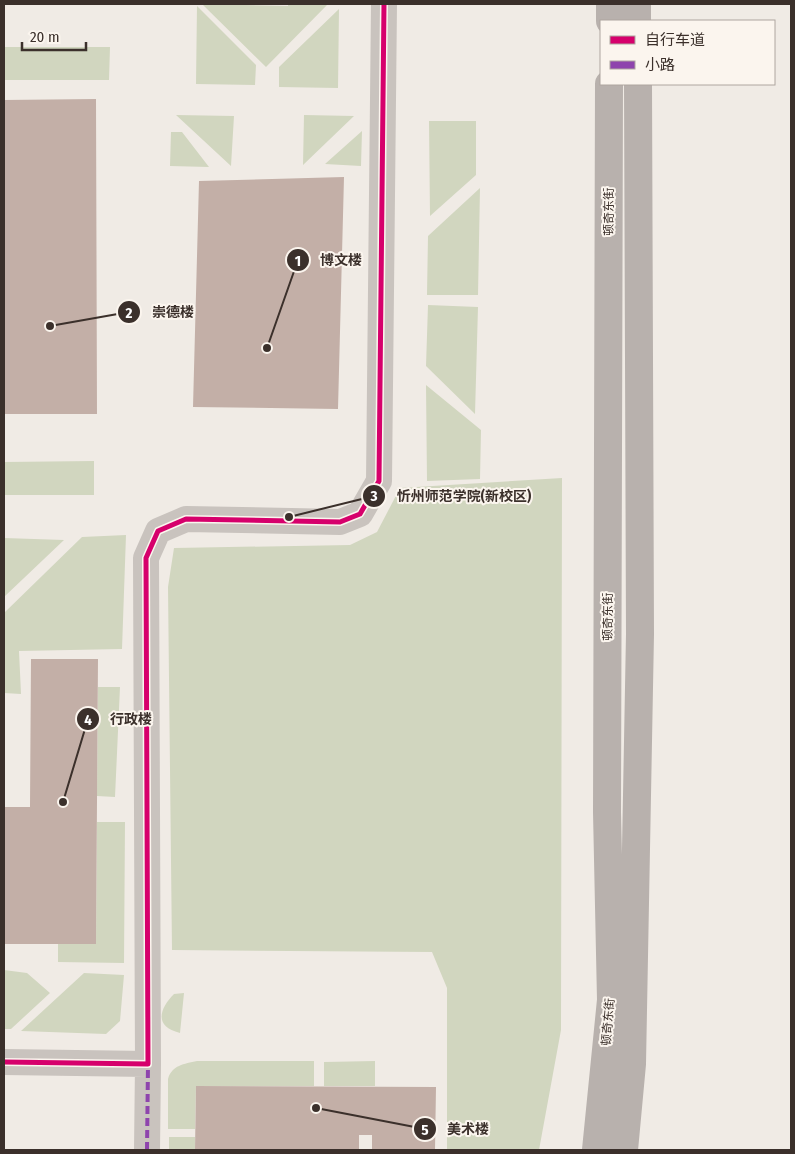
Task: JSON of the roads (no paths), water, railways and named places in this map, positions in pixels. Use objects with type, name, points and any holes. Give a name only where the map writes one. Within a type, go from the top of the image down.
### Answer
[{"type":"main road","points":[[610,4],[610,20]]},
{"type":"main road","points":[[637,4],[638,20]]},
{"type":"main road","name":"顿奇东街","points":[[596,1150],[611,1000],[607,812],[610,85]]},
{"type":"main road","name":"顿奇东街","points":[[624,1150],[632,1064],[640,634],[638,85]]},
{"type":"street","points":[[147,1150],[146,558],[158,530],[186,520],[340,522],[360,514],[378,481],[384,4]]},
{"type":"street","points":[[4,1062],[148,1064]]},
{"type":"place","name":"崇德楼","points":[[50,326]]},
{"type":"place","name":"博文楼","points":[[267,348]]},
{"type":"place","name":"忻州师范学院(新校区)","points":[[289,517]]},
{"type":"place","name":"行政楼","points":[[63,802]]},
{"type":"place","name":"美术楼","points":[[316,1108]]}]
